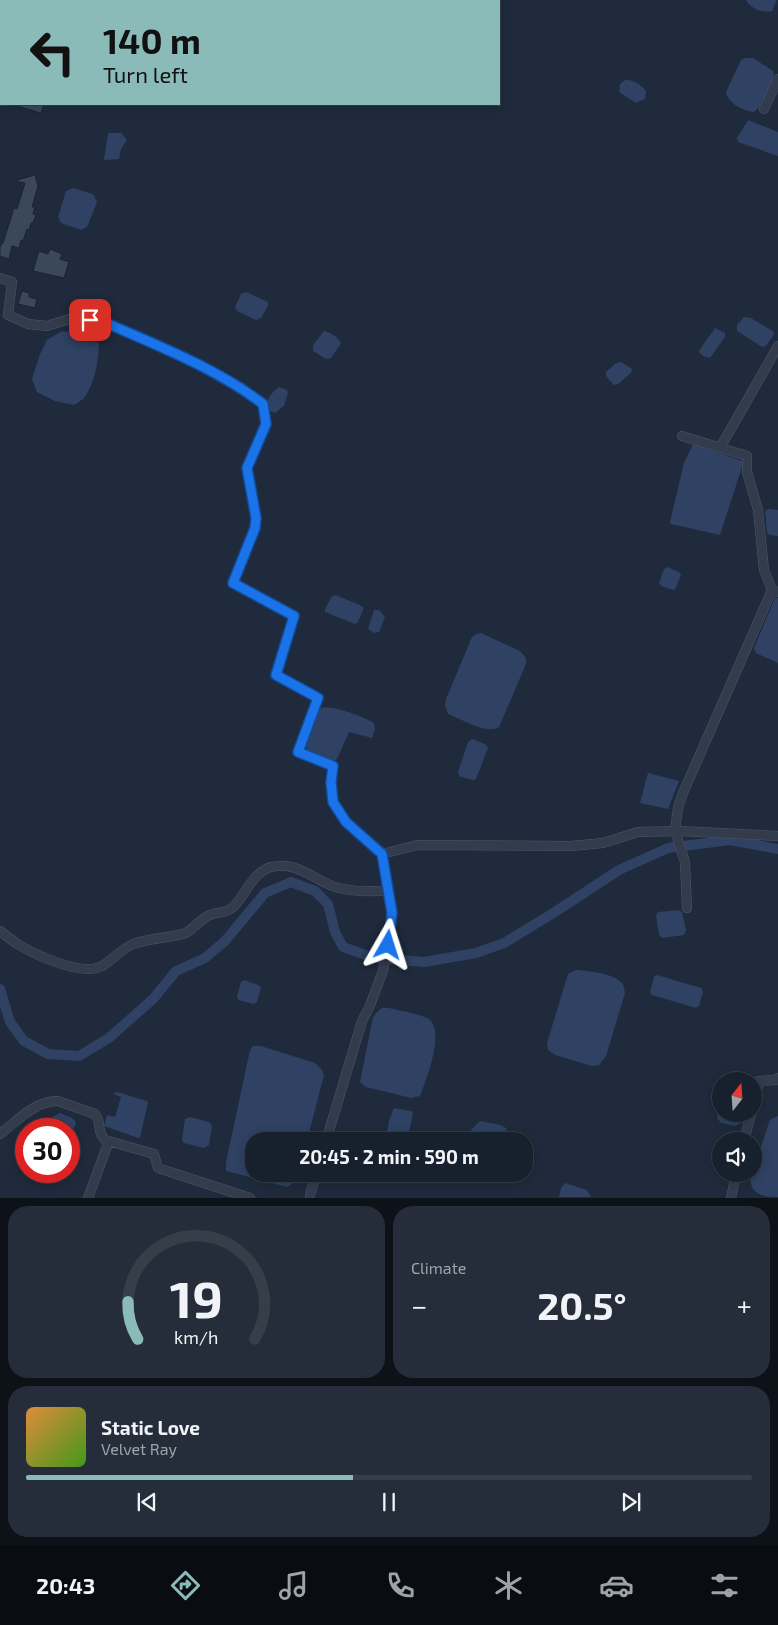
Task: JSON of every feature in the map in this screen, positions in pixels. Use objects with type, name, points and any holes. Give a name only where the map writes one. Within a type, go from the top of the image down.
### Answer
[{"type":"street","points":[[764,109],[778,78]]},
{"type":"street","points":[[0,278],[12,282],[8,315],[28,324],[47,326],[76,317],[104,322],[196,364],[242,388],[263,404],[266,424],[247,468],[256,518],[255,528],[233,583],[294,616],[276,675],[318,698],[298,752],[333,766],[331,782],[333,802],[346,822],[382,854],[392,913],[383,971],[362,1021],[329,1132]]},
{"type":"street","points":[[720,448],[778,346]]},
{"type":"street","points":[[682,436],[747,456],[747,472],[758,510],[764,570],[775,591],[683,792],[678,807],[676,834],[685,862],[687,908]]},
{"type":"street","points":[[382,854],[418,845],[571,846],[603,843],[638,832],[778,836]]},
{"type":"street","points":[[0,931],[18,944],[44,956],[80,968],[95,968],[102,966],[120,951],[134,944],[186,933],[204,918],[228,910],[234,906],[251,881],[261,872],[271,867],[288,866],[297,868],[337,887],[352,891],[388,890]]},
{"type":"street","points":[[762,1081],[776,1080],[778,1078]]},
{"type":"street","points":[[0,1134],[39,1105],[58,1101],[95,1114],[98,1117],[100,1135],[105,1140],[154,1154],[158,1168],[250,1198]]},
{"type":"street","points":[[88,1198],[109,1141]]},
{"type":"street","points":[[313,1182],[308,1196],[319,1198]]},
{"type":"street","points":[[731,1198],[734,1182]]},
{"type":"water","points":[[746,0],[777,0],[772,11],[761,11],[754,8]]},
{"type":"water","points":[[753,58],[773,71],[774,76],[768,93],[754,112],[737,106],[729,100],[726,92],[741,60]]},
{"type":"water","points":[[625,80],[634,81],[642,87],[646,91],[645,99],[636,103],[619,92],[620,84]]},
{"type":"water","points":[[748,120],[778,132],[778,156],[738,142],[737,138]]},
{"type":"water","points":[[108,133],[121,133],[127,140],[121,149],[119,159],[104,160]]},
{"type":"water","points":[[73,188],[93,194],[97,202],[87,227],[81,230],[61,223],[58,217],[66,191]]},
{"type":"water","points":[[246,292],[268,302],[268,306],[261,318],[256,320],[237,311],[235,307],[241,294]]},
{"type":"water","points":[[744,317],[751,318],[774,332],[766,346],[762,347],[737,331],[737,325]]},
{"type":"water","points":[[715,328],[725,333],[725,337],[710,358],[703,356],[699,352],[700,349]]},
{"type":"water","points":[[62,331],[84,335],[99,343],[97,364],[91,387],[84,398],[74,405],[55,401],[37,392],[32,379],[40,354],[47,340]]},
{"type":"water","points":[[324,331],[334,335],[341,343],[331,358],[326,359],[313,351],[313,345]]},
{"type":"water","points":[[621,362],[632,369],[631,373],[614,385],[606,376],[606,372],[616,363]]},
{"type":"water","points":[[279,387],[287,390],[288,393],[284,406],[275,413],[270,411],[268,401]]},
{"type":"water","points":[[693,444],[742,461],[743,464],[720,535],[671,524],[670,522],[684,463]]},
{"type":"water","points":[[768,509],[778,510],[778,536],[767,533],[765,511]]},
{"type":"water","points":[[667,567],[679,572],[681,575],[676,588],[673,590],[661,586],[659,583],[664,569]]},
{"type":"water","points":[[335,595],[364,608],[358,622],[355,624],[325,612],[332,596]]},
{"type":"water","points":[[775,598],[778,598],[778,663],[756,653],[754,648]]},
{"type":"water","points":[[374,610],[379,610],[385,617],[379,632],[374,633],[368,629]]},
{"type":"water","points":[[481,633],[520,651],[526,658],[526,664],[499,727],[494,729],[481,728],[448,714],[445,705],[472,637]]},
{"type":"water","points":[[324,707],[350,712],[374,723],[375,729],[372,738],[349,732],[337,759],[332,762],[307,751],[310,729],[320,709]]},
{"type":"water","points":[[472,739],[485,744],[488,748],[476,779],[472,780],[459,776],[458,772],[468,742]]},
{"type":"water","points":[[648,773],[679,781],[668,809],[640,803]]},
{"type":"water","points":[[679,910],[682,912],[686,930],[684,935],[662,938],[659,935],[656,915],[658,912]]},
{"type":"water","points":[[576,970],[611,976],[621,982],[624,988],[625,993],[606,1056],[599,1065],[592,1066],[555,1055],[548,1050],[547,1043],[568,974]]},
{"type":"water","points":[[657,975],[701,988],[703,992],[699,1006],[696,1008],[652,995],[650,992],[654,977]]},
{"type":"water","points":[[244,980],[261,987],[257,1002],[254,1004],[238,1000],[237,996],[241,982]]},
{"type":"water","points":[[382,1008],[418,1015],[427,1018],[433,1024],[435,1043],[433,1055],[420,1096],[411,1098],[366,1087],[360,1082],[373,1017]]},
{"type":"water","points":[[253,1046],[261,1046],[315,1063],[324,1075],[309,1132],[245,1132],[245,1176],[226,1171],[226,1162],[250,1050]]},
{"type":"water","points":[[117,1092],[147,1101],[148,1103],[140,1137],[138,1138],[104,1126],[107,1115],[115,1117],[121,1097],[113,1094]]},
{"type":"water","points":[[394,1108],[413,1113],[409,1132],[387,1132]]},
{"type":"water","points":[[60,1113],[72,1118],[52,1118]]},
{"type":"water","points":[[778,1116],[778,1197],[757,1193],[751,1185],[751,1182],[762,1182],[762,1144],[770,1120]]},
{"type":"water","points":[[190,1117],[209,1122],[212,1126],[209,1145],[204,1148],[184,1143],[182,1140],[185,1119]]},
{"type":"water","points":[[480,1121],[500,1125],[506,1128],[506,1132],[470,1132]]},
{"type":"water","points":[[720,1122],[742,1122],[736,1126]]},
{"type":"water","points":[[268,1182],[295,1182],[287,1187]]},
{"type":"water","points":[[565,1183],[587,1190],[591,1197],[559,1197],[561,1188]]},
{"type":"building","points":[[17,105],[44,105],[41,113]]},
{"type":"building","points":[[35,175],[38,186],[32,207],[35,207],[33,214],[36,215],[33,223],[31,223],[29,230],[27,229],[19,248],[12,246],[9,259],[0,256],[0,247],[14,208],[17,209],[25,183],[14,181]]},
{"type":"building","points":[[50,249],[62,254],[60,259],[69,262],[64,278],[33,271],[39,251],[48,254]]},
{"type":"building","points":[[22,291],[29,293],[29,297],[37,299],[35,308],[18,304]]},
{"type":"waterway","points":[[0,989],[10,1022],[24,1041],[48,1054],[79,1056],[109,1038],[153,999],[176,971],[205,958],[225,941],[265,893],[291,882],[315,891],[328,904],[335,932],[343,947],[374,958],[424,962],[476,953],[504,943],[619,870],[668,848],[730,840],[778,849]]},
{"type":"route","points":[[90,320],[104,322],[196,364],[242,388],[263,404],[266,424],[247,468],[256,518],[255,528],[233,583],[294,616],[276,675],[318,698],[298,752],[333,766],[331,782],[333,802],[346,822],[382,854],[392,913],[388,945]]}]
